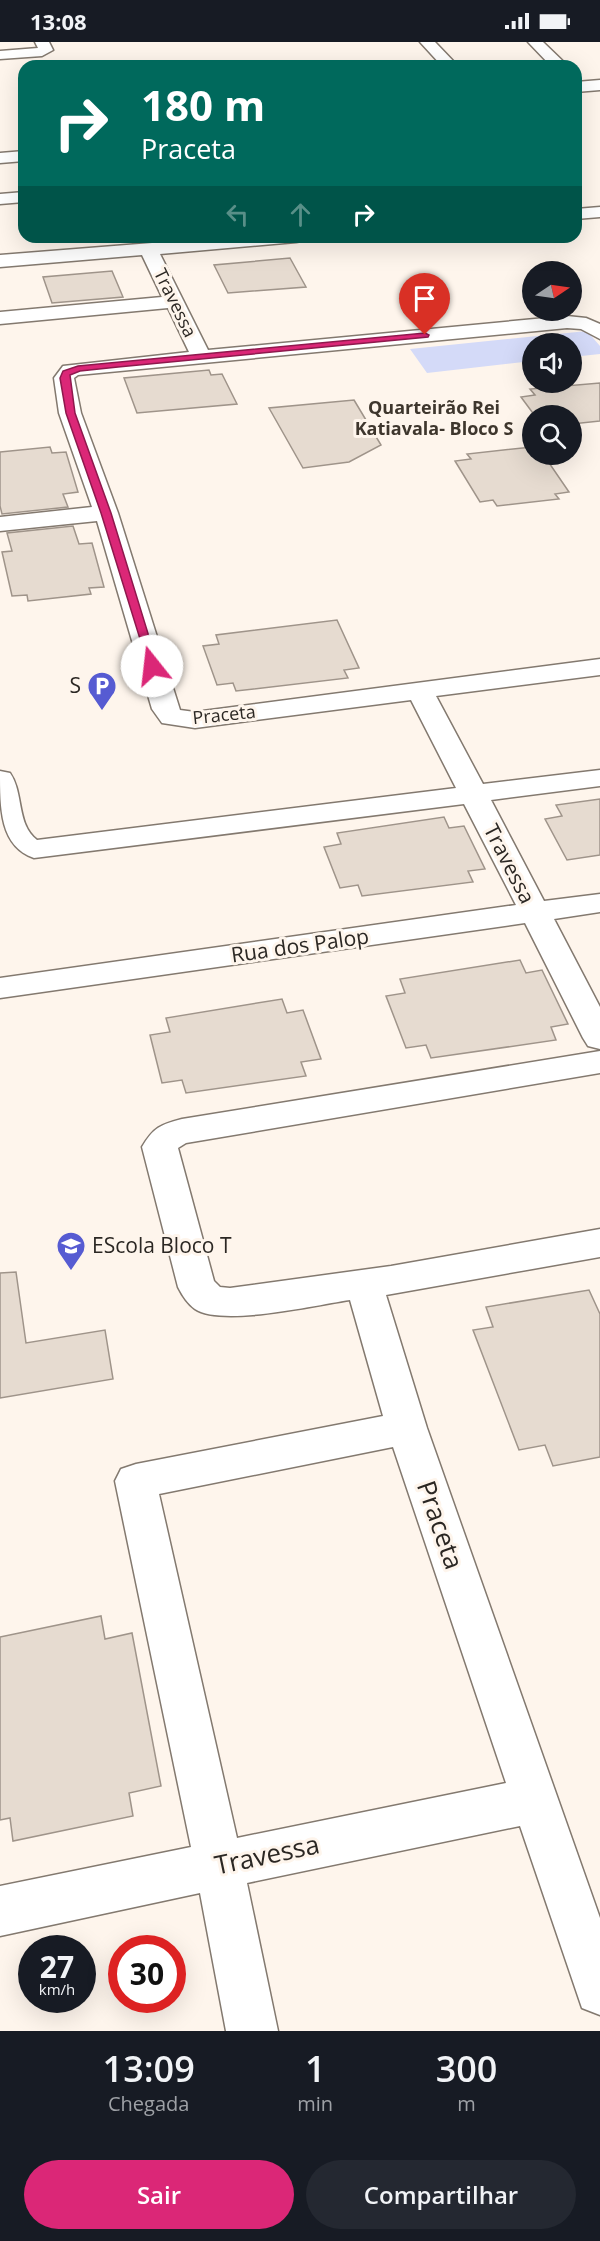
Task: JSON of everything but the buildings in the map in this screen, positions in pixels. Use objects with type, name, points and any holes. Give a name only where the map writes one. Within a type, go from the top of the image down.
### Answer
[{"type":"street","points":[[0,55],[42,52],[46,50],[42,42]]},
{"type":"street","points":[[427,42],[444,60]]},
{"type":"street","points":[[535,42],[554,60]]},
{"type":"street","points":[[582,85],[600,85]]},
{"type":"street","points":[[0,158],[18,156]]},
{"type":"street","points":[[582,198],[600,196]]},
{"type":"street","points":[[0,198],[18,197]]},
{"type":"street","points":[[582,214],[600,212]]},
{"type":"street","points":[[0,244],[18,243]]},
{"type":"street","points":[[0,261],[222,243]]},
{"type":"street","name":"Travessa","points":[[148,249],[201,356]]},
{"type":"street","points":[[0,318],[174,302]]},
{"type":"street","name":"Praceta","points":[[600,333],[586,324],[567,322],[78,369],[66,373],[64,378],[70,413],[106,513],[165,709],[172,717],[195,720],[600,667]]},
{"type":"street","points":[[0,524],[106,513]]},
{"type":"street","name":"Travessa","points":[[419,689],[475,795],[533,913],[600,1038]]},
{"type":"street","points":[[0,779],[15,837],[26,848],[44,848],[600,778]]},
{"type":"street","name":"Rua dos Palop","points":[[0,988],[600,903]]},
{"type":"street","points":[[600,1062],[182,1131],[168,1136],[160,1147],[197,1287],[209,1299],[230,1304],[364,1284],[600,1243]]},
{"type":"street","name":"Praceta","points":[[364,1284],[407,1428],[600,1990]]},
{"type":"street","points":[[252,2031],[219,1865],[136,1481],[407,1428]]},
{"type":"street","name":"Travessa","points":[[0,1911],[534,1800]]},
{"type":"shaded area","points":[[587,331],[600,346],[600,354],[582,356],[582,333],[567,333]]},
{"type":"shaded area","points":[[522,338],[522,362],[427,373],[410,349]]},
{"type":"place","name":"S","points":[[102,712]]},
{"type":"place","name":"EScola Bloco T","points":[[71,1272]]},
{"type":"district","name":"Quarteirão Rei Katiavala- Bloco S","points":[[434,418]]},
{"type":"route","points":[[152,666],[106,513],[70,413],[64,378],[66,373],[70,370],[118,364],[425,335]]}]
